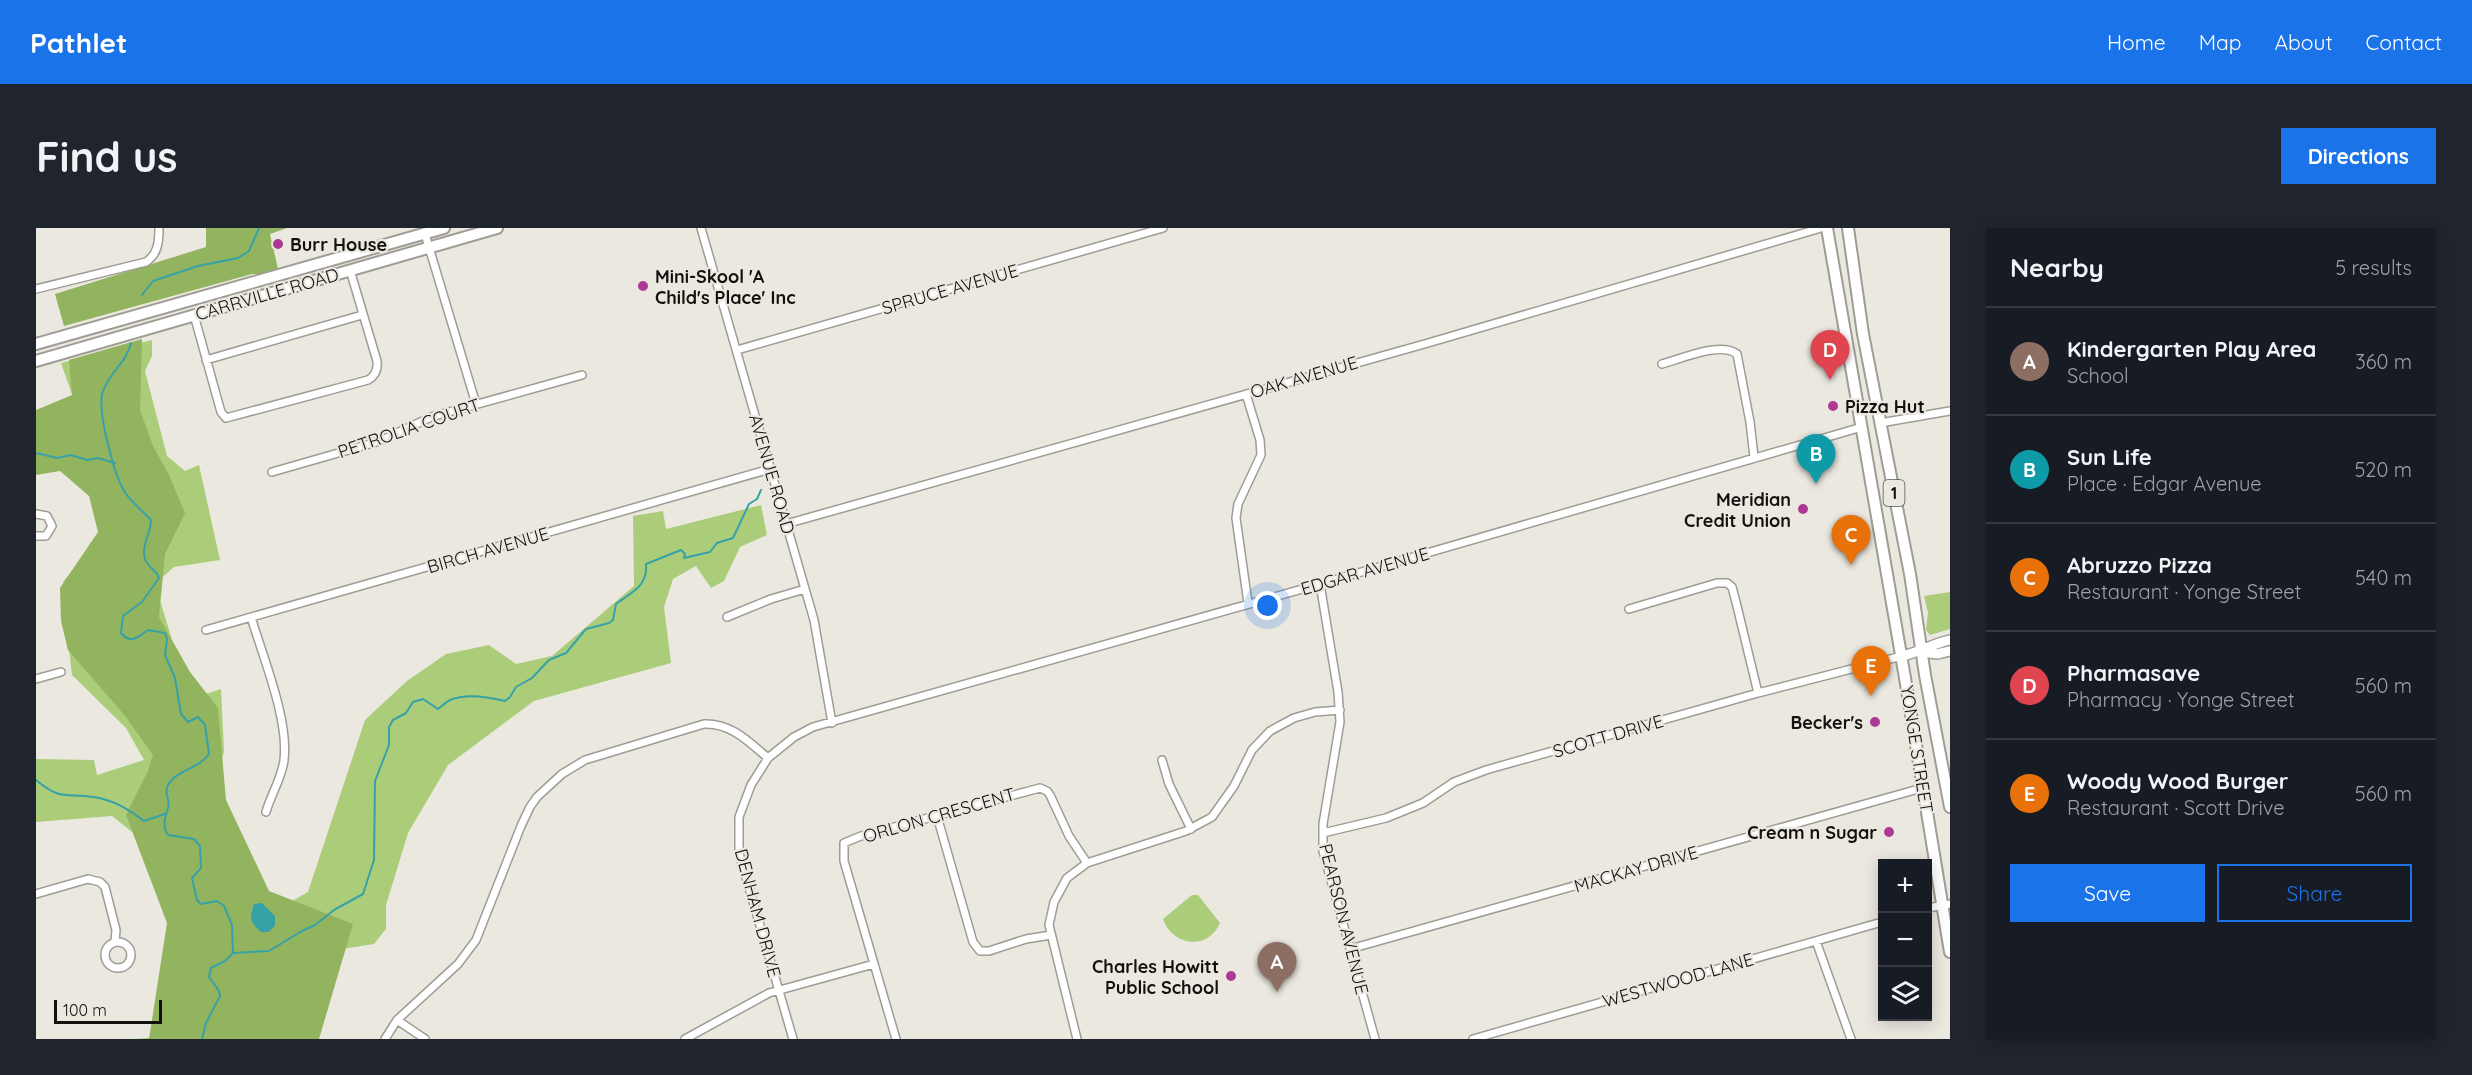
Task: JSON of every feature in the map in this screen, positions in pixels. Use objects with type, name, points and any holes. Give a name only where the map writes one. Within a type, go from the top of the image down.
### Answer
[{"type":"main road","name":"CARRVILLE ROAD","points":[[36,344],[444,228]]},
{"type":"main road","name":"CARRVILLE ROAD","points":[[36,361],[497,228]]},
{"type":"main road","name":"YONGE STREET","points":[[1827,228],[1902,656],[1922,788],[1946,904],[1950,952]]},
{"type":"main road","name":"YONGE STREET","points":[[1848,228],[1863,334],[1910,574],[1950,807]]},
{"type":"main road","points":[[308,267],[312,281]]},
{"type":"main road","points":[[131,317],[138,331]]},
{"type":"street","points":[[36,289],[146,262],[157,250],[159,228]]},
{"type":"street","name":"AVENUE ROAD","points":[[701,228],[814,620],[832,723]]},
{"type":"street","name":"SPRUCE AVENUE","points":[[737,350],[1163,228]]},
{"type":"street","name":"OAK AVENUE","points":[[786,524],[1821,228]]},
{"type":"street","points":[[425,234],[476,404]]},
{"type":"street","points":[[194,315],[221,411],[226,418],[356,383],[373,377],[378,366],[350,270]]},
{"type":"street","points":[[206,360],[362,315]]},
{"type":"street","points":[[1662,364],[1719,348],[1732,350],[1737,354],[1750,422],[1754,458]]},
{"type":"street","name":"PETROLIA COURT","points":[[272,472],[380,441],[425,419],[582,375]]},
{"type":"street","points":[[1246,394],[1260,440],[1261,455],[1238,504],[1236,518],[1248,603]]},
{"type":"street","points":[[1880,423],[1950,411]]},
{"type":"street","name":"EDGAR AVENUE","points":[[832,723],[1862,427]]},
{"type":"street","name":"BIRCH AVENUE","points":[[206,630],[770,469]]},
{"type":"street","points":[[36,514],[47,516],[52,526],[46,536],[36,536]]},
{"type":"street","points":[[1629,609],[1717,583],[1727,583],[1732,587],[1758,693]]},
{"type":"street","name":"PEARSON AVENUE","points":[[1320,584],[1340,710],[1323,833],[1323,851],[1375,1039]]},
{"type":"street","points":[[727,617],[756,604],[805,590]]},
{"type":"street","points":[[251,617],[284,736],[284,760],[266,812]]},
{"type":"street","points":[[1922,652],[1934,644],[1950,640]]},
{"type":"street","points":[[1902,656],[1922,652],[1936,654],[1950,651]]},
{"type":"street","name":"SCOTT DRIVE","points":[[1323,833],[1386,818],[1423,803],[1454,782],[1486,770],[1758,693],[1902,656]]},
{"type":"street","points":[[36,679],[61,672]]},
{"type":"street","points":[[1077,1039],[1049,925],[1051,910],[1067,878],[1087,863],[1191,829],[1212,816],[1234,786],[1252,750],[1270,731],[1304,715],[1340,710]]},
{"type":"street","name":"DENHAM DRIVE","points":[[793,1039],[739,853],[739,818],[751,785],[768,758],[794,737],[813,727],[832,723]]},
{"type":"street","points":[[385,1039],[398,1020],[467,954],[482,927],[530,807],[562,774],[595,756],[704,724],[717,724],[735,732],[768,758]]},
{"type":"street","points":[[1162,760],[1169,784],[1191,829]]},
{"type":"street","name":"ORLON CRESCENT","points":[[896,1039],[844,861],[844,843],[861,836],[1040,788],[1050,795],[1069,836],[1087,863]]},
{"type":"street","name":"MACKAY DRIVE","points":[[1350,949],[1922,788]]},
{"type":"street","points":[[937,816],[974,942],[980,951],[989,951],[1026,939],[1051,935]]},
{"type":"street","points":[[36,894],[88,879],[100,882],[105,887],[116,930],[115,942]]},
{"type":"street","name":"WESTWOOD LANE","points":[[1473,1039],[1878,923]]},
{"type":"street","points":[[1816,941],[1851,1039]]},
{"type":"street","points":[[685,1039],[760,997],[874,964]]},
{"type":"street","points":[[398,1020],[425,1039]]},
{"type":"street","points":[[1503,1030],[1505,1039]]},
{"type":"green space","points":[[206,228],[287,228],[270,234],[278,269],[265,274],[252,274],[64,326],[55,294],[206,247]]},
{"type":"green space","points":[[142,339],[140,410],[153,446],[169,475],[185,513],[165,554],[159,617],[190,672],[218,708],[226,800],[269,891],[353,924],[319,1039],[149,1039],[167,923],[126,815],[148,771],[153,755],[126,717],[68,650],[61,621],[60,588],[98,532],[89,496],[60,471],[36,475],[36,410],[72,395],[69,360]]},
{"type":"green space","points":[[152,340],[152,356],[145,371],[167,456],[185,471],[199,465],[220,560],[174,567],[155,584],[190,699],[221,689],[224,752],[215,782],[248,926],[308,892],[365,720],[407,681],[446,654],[489,645],[516,664],[552,656],[634,586],[633,516],[663,511],[666,529],[761,505],[767,535],[740,547],[724,581],[711,588],[696,566],[673,579],[664,607],[671,663],[534,701],[448,765],[408,833],[386,905],[386,929],[374,944],[336,950],[276,1039],[132,1039],[173,1036],[186,925],[141,839],[112,816],[36,822],[36,759],[94,760],[97,775],[144,760],[126,728],[72,675],[63,582],[96,541],[108,518],[79,414],[61,363]]},
{"type":"green space","points":[[1950,592],[1950,629],[1930,635],[1926,630],[1928,613],[1924,596]]},
{"type":"green space","points":[[1192,895],[1198,895],[1220,923],[1207,938],[1190,942],[1174,935],[1163,919]]},
{"type":"water","points":[[262,903],[275,916],[275,926],[268,932],[261,932],[251,919],[254,904]]},
{"type":"waterway","points":[[142,295],[153,281],[198,266],[238,258],[249,251],[259,228]]},
{"type":"waterway","points":[[131,343],[126,356],[103,391],[102,412],[111,455],[123,489],[151,520],[144,554],[146,562],[159,578],[142,602],[123,616],[121,633],[128,639],[138,637],[148,630],[165,633],[167,639],[165,655],[175,678],[181,714],[188,722],[198,717],[205,725],[209,754],[200,763],[176,776],[168,785],[166,791],[169,805],[165,825],[168,835],[194,839],[200,846],[201,868],[192,878],[197,900],[201,904],[217,901],[224,906],[232,925],[233,953]]},
{"type":"waterway","points":[[36,453],[57,458],[71,455],[87,460],[98,458],[115,463]]},
{"type":"waterway","points":[[202,1039],[206,1023],[220,996],[209,977],[211,968],[225,961],[233,953],[269,951],[363,894],[374,860],[375,781],[389,745],[389,727],[393,720],[406,713],[413,702],[423,699],[438,709],[450,700],[470,696],[505,701],[516,687],[532,678],[549,660],[566,653],[586,629],[613,620],[616,604],[642,583],[646,564],[681,550],[685,554],[684,558],[710,552],[717,543],[733,538],[749,504],[757,499],[761,490]]},
{"type":"waterway","points":[[36,780],[58,794],[101,798],[126,809],[144,821],[165,814]]},
{"type":"place","name":"Burr House","points":[[278,244]]},
{"type":"place","name":"Mini-Skool 'A Child's Place' Inc","points":[[643,286]]},
{"type":"place","name":"Pharmasave","points":[[1830,380]]},
{"type":"place","name":"Pizza Hut","points":[[1833,406]]},
{"type":"place","name":"Sun Life","points":[[1816,484]]},
{"type":"place","name":"Meridian Credit Union","points":[[1803,509]]},
{"type":"place","name":"Abruzzo Pizza","points":[[1851,565]]},
{"type":"place","name":"Woody Wood Burger","points":[[1871,696]]},
{"type":"place","name":"Becker's","points":[[1875,722]]},
{"type":"place","name":"Cream n Sugar","points":[[1889,832]]},
{"type":"place","name":"Charles Howitt Public School","points":[[1231,976]]},
{"type":"place","name":"Kindergarten Play Area","points":[[1277,992]]}]
